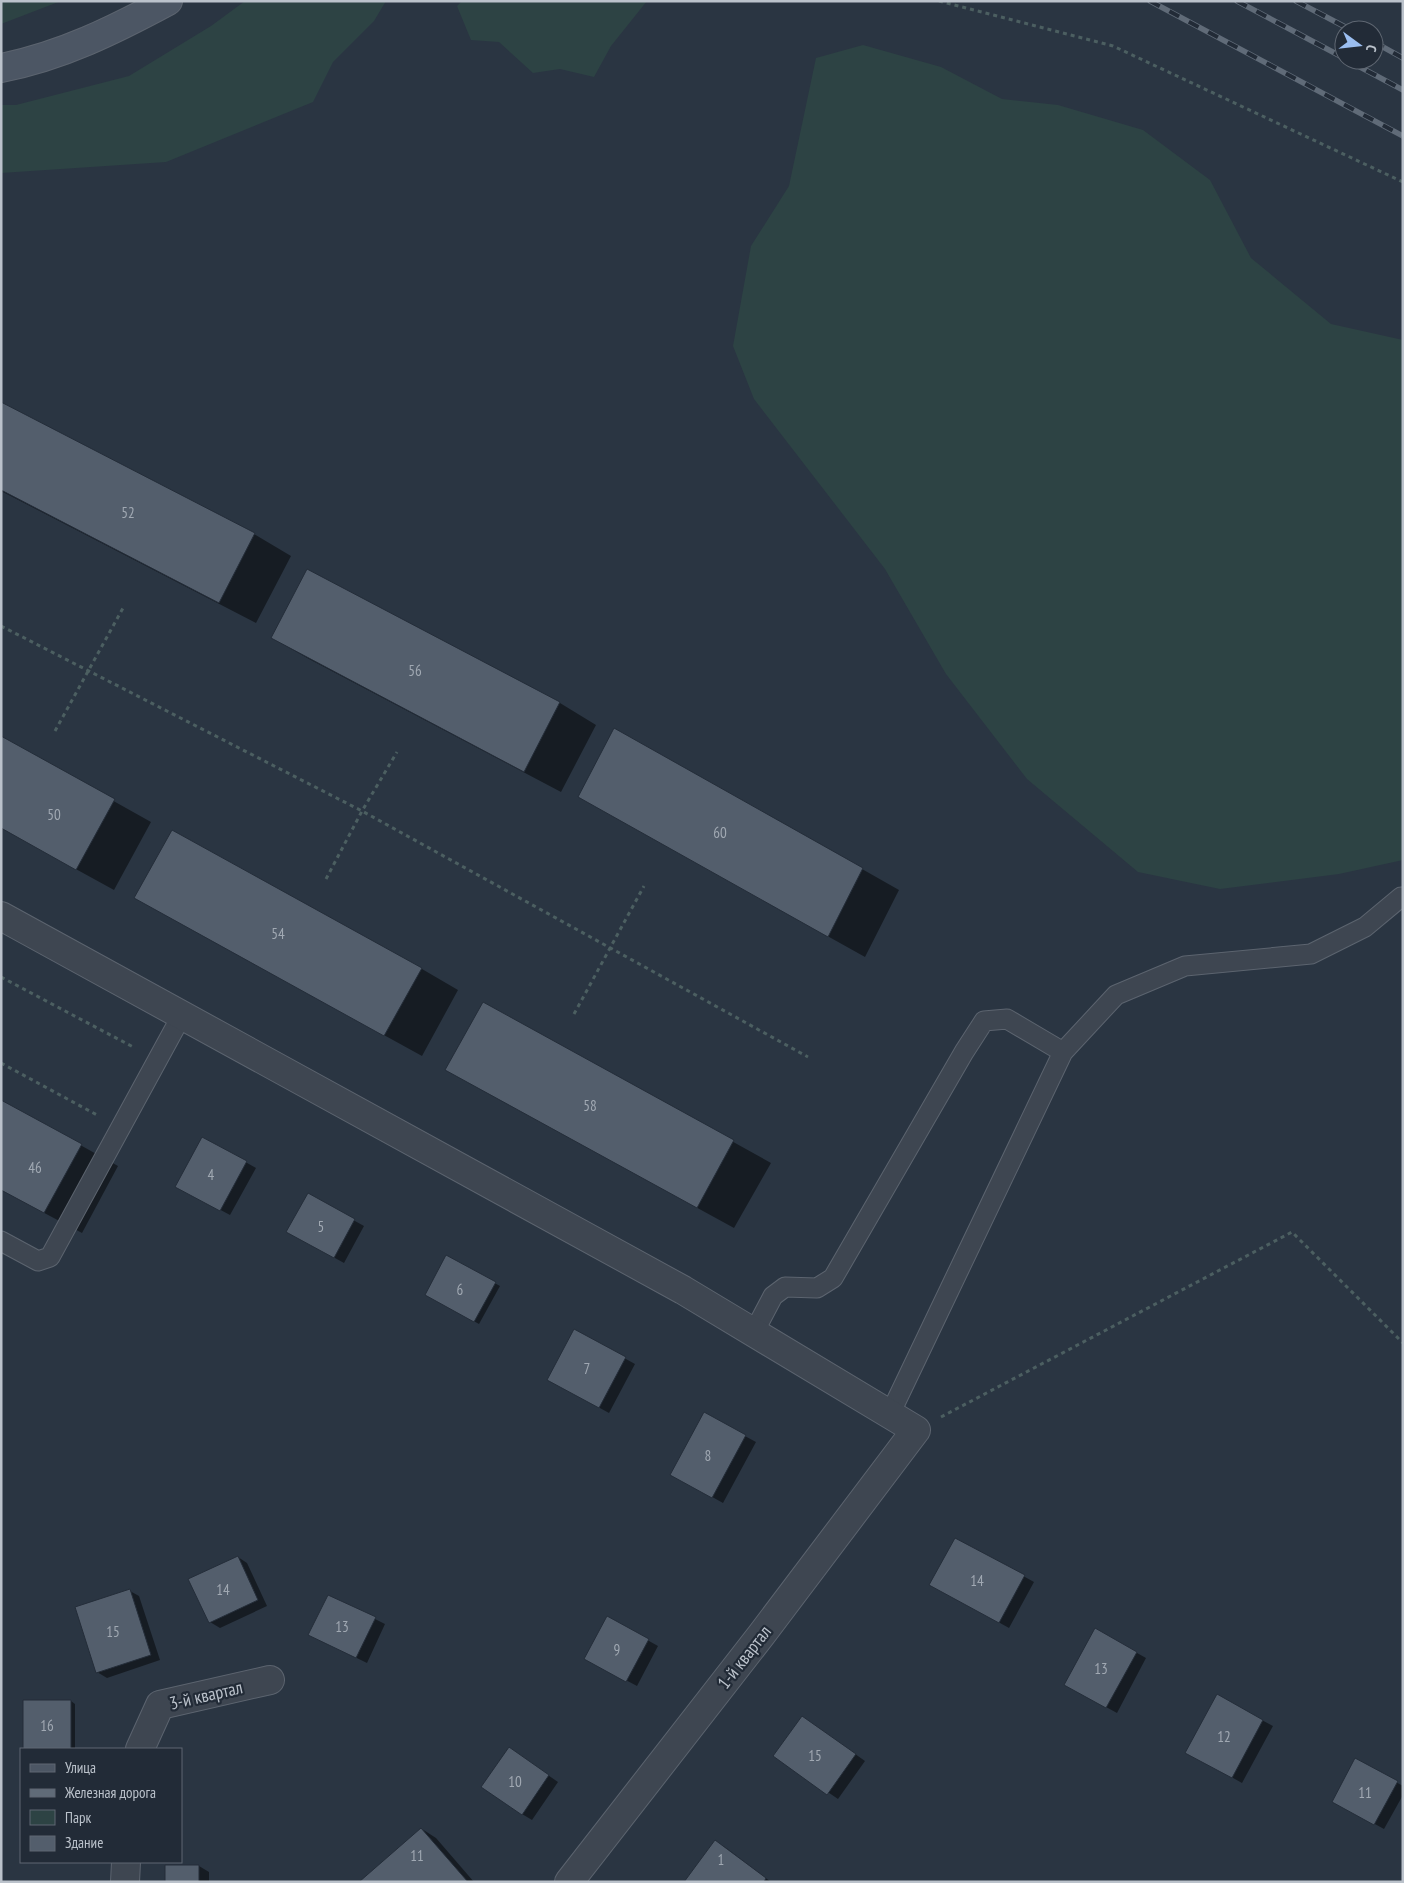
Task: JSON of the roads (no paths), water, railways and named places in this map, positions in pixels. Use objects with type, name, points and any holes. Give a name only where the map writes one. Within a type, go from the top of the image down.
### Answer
[{"type":"street","points":[[1,68],[28,63],[106,34],[168,1]]},
{"type":"street","points":[[1,916],[683,1290],[890,1414]]},
{"type":"street","name":"1-й квартал","points":[[569,1882],[762,1634],[916,1430],[890,1414]]},
{"type":"street","name":"3-й квартал","points":[[140,1748],[160,1705],[270,1680]]},
{"type":"street","points":[[126,1863],[126,1882]]},
{"type":"lane","points":[[890,1414],[1063,1052],[1116,995],[1185,966],[1311,954],[1365,927],[1401,897]]},
{"type":"lane","points":[[1,1241],[38,1261],[50,1257],[182,1015]]},
{"type":"lane","points":[[754,1332],[773,1296],[785,1287],[817,1288],[833,1278],[964,1052],[984,1021],[1007,1019],[1063,1052]]},
{"type":"railway","points":[[1150,1],[1403,136]]},
{"type":"railway","points":[[1237,1],[1334,53]]},
{"type":"railway","points":[[1296,1],[1334,21]]},
{"type":"railway","points":[[1384,48],[1403,58]]},
{"type":"railway","points":[[1366,70],[1403,90]]}]
